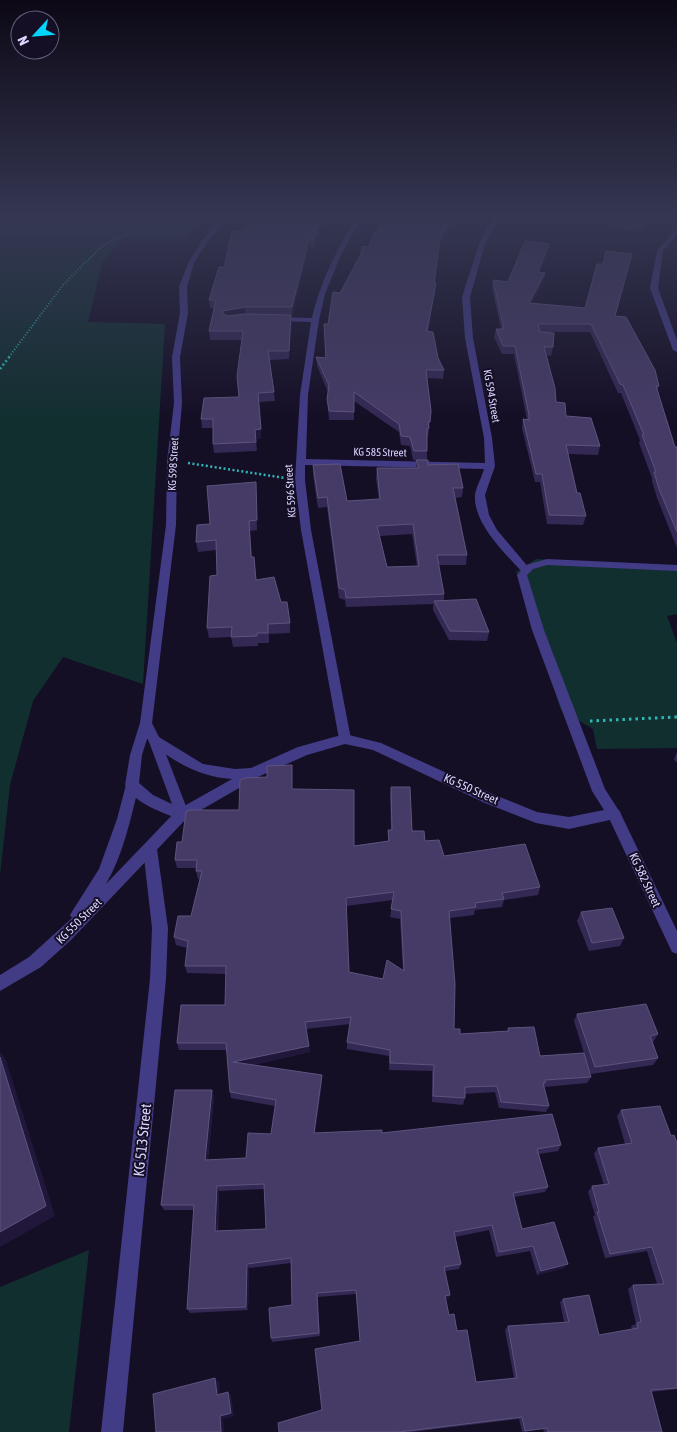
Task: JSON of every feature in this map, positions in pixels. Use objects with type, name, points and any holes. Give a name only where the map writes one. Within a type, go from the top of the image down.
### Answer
[{"type":"street","name":"KG 598 Street","points":[[66,935],[105,872],[124,819],[132,785],[136,755],[146,723],[171,525],[172,461],[178,403],[176,357],[184,313],[184,285]]},
{"type":"street","name":"KG 596 Street","points":[[326,285],[315,320],[304,395],[300,480],[306,530],[338,688],[345,739]]},
{"type":"street","name":"KG 594 Street","points":[[469,285],[466,297],[469,338],[488,438],[490,466],[480,495],[484,515],[492,531],[524,569]]},
{"type":"street","points":[[654,285],[663,316],[677,350]]},
{"type":"street","points":[[663,316],[677,320]]},
{"type":"street","points":[[263,319],[315,320]]},
{"type":"street","name":"KG 585 Street","points":[[300,462],[490,466]]},
{"type":"street","points":[[614,814],[599,790],[538,630],[522,575],[524,569],[535,564],[563,562],[677,568]]},
{"type":"street","points":[[146,723],[154,739],[182,814]]},
{"type":"street","points":[[154,739],[182,760],[202,769],[231,774],[255,772]]},
{"type":"street","name":"KG 550 Street","points":[[0,984],[35,962],[66,935],[182,814],[255,772],[303,751],[345,739],[376,746],[490,799],[536,817],[569,823],[614,814]]},
{"type":"street","points":[[132,785],[141,794],[159,806],[182,814]]},
{"type":"street","name":"KG 582 Street","points":[[614,814],[677,946]]},
{"type":"street","name":"KG 513 Street","points":[[112,1432],[158,979],[160,928],[150,849]]},
{"type":"path","points":[[0,369],[63,285]]},
{"type":"path","points":[[172,461],[300,480]]},
{"type":"path","points":[[574,722],[677,717]]},
{"type":"green space","points":[[0,285],[97,285],[88,322],[165,324],[143,684],[63,657],[33,701],[10,785],[0,875]]},
{"type":"green space","points":[[536,559],[677,568],[677,614],[667,616],[677,643],[677,748],[597,749],[593,729],[561,710],[516,572]]},
{"type":"green space","points":[[89,1250],[69,1432],[0,1432],[0,1287]]},
{"type":"building","points":[[214,285],[298,285],[292,307],[245,307],[223,311],[223,314],[228,316],[245,314],[291,315],[289,351],[268,351],[274,392],[258,393],[261,429],[255,430],[256,442],[213,444],[213,419],[201,419],[204,398],[239,397],[237,376],[243,331],[209,331],[216,300],[209,300]]},
{"type":"building","points":[[344,285],[436,285],[427,331],[433,332],[438,358],[444,370],[426,370],[431,411],[430,422],[428,422],[429,428],[427,429],[427,451],[414,451],[410,437],[401,436],[399,424],[354,392],[354,412],[329,411],[327,399],[329,385],[316,357],[326,358],[324,324],[328,324],[333,292],[340,293]]},
{"type":"building","points":[[494,285],[539,285],[529,303],[585,308],[591,285],[624,285],[615,316],[626,317],[655,370],[659,386],[656,386],[675,447],[677,447],[677,532],[659,489],[654,472],[656,472],[642,435],[644,435],[623,385],[620,384],[591,324],[538,324],[540,332],[554,333],[553,347],[544,347],[555,388],[556,402],[565,403],[566,416],[591,418],[600,446],[566,445],[577,493],[580,493],[586,516],[549,515],[542,474],[536,474],[523,419],[529,420],[529,415],[515,346],[503,346],[496,329],[504,329]]},
{"type":"building","points":[[416,460],[428,460],[428,465],[458,464],[463,488],[453,488],[467,555],[437,555],[444,594],[346,598],[345,590],[339,588],[327,497],[318,498],[313,465],[340,464],[347,501],[380,499],[377,468],[419,468]],"holes":[[[413,524],[419,566],[387,567],[377,526]]]},
{"type":"building","points":[[256,482],[257,520],[249,521],[251,557],[254,557],[256,580],[274,577],[281,602],[287,602],[290,623],[268,624],[268,633],[257,633],[257,636],[231,637],[232,627],[207,628],[210,576],[217,575],[216,540],[196,542],[197,525],[210,524],[207,486]]},
{"type":"building","points":[[476,599],[489,632],[450,631],[434,601]]},
{"type":"building","points":[[292,765],[292,789],[354,790],[354,846],[389,841],[388,830],[392,830],[391,787],[410,787],[412,831],[424,831],[425,841],[439,840],[444,856],[525,844],[540,887],[502,893],[504,899],[475,903],[476,907],[449,911],[455,984],[454,1029],[460,1029],[460,1034],[509,1031],[508,1028],[534,1027],[540,1056],[584,1053],[591,1077],[545,1080],[545,1083],[543,1083],[549,1106],[501,1102],[497,1086],[465,1087],[465,1098],[433,1096],[434,1065],[390,1063],[390,1050],[347,1042],[351,1017],[305,1022],[309,1046],[233,1062],[322,1075],[314,1133],[382,1130],[382,1133],[552,1114],[561,1145],[537,1149],[548,1187],[513,1193],[522,1229],[554,1222],[568,1264],[541,1271],[533,1246],[499,1252],[492,1225],[454,1232],[461,1264],[444,1267],[450,1295],[445,1296],[449,1315],[454,1314],[457,1331],[467,1330],[476,1382],[517,1378],[508,1326],[569,1322],[563,1299],[589,1295],[599,1335],[638,1328],[637,1323],[641,1322],[633,1285],[664,1284],[652,1247],[610,1254],[597,1212],[599,1212],[592,1186],[609,1184],[598,1148],[632,1143],[621,1110],[660,1106],[671,1136],[674,1135],[677,1143],[677,1388],[651,1390],[662,1432],[548,1432],[547,1428],[525,1431],[522,1417],[399,1432],[279,1432],[278,1423],[322,1410],[315,1349],[360,1341],[356,1290],[317,1293],[319,1333],[271,1338],[269,1308],[292,1305],[291,1258],[247,1264],[246,1307],[187,1309],[194,1205],[161,1205],[175,1090],[212,1090],[205,1160],[246,1158],[248,1133],[271,1134],[276,1100],[230,1092],[226,1043],[177,1043],[181,1005],[225,1005],[226,966],[185,966],[188,941],[174,937],[178,916],[191,916],[202,871],[196,871],[197,860],[175,860],[177,842],[182,842],[186,812],[189,810],[239,810],[240,780],[267,777],[267,766]],"holes":[[[394,892],[391,909],[401,911],[404,971],[387,960],[383,979],[349,972],[346,898]],[[264,1184],[266,1229],[215,1231],[217,1186]]]},
{"type":"building","points":[[612,908],[624,938],[592,943],[581,912]]},
{"type":"building","points":[[646,1004],[658,1034],[650,1036],[658,1058],[595,1067],[577,1014]]},
{"type":"building","points":[[0,1057],[46,1206],[0,1232]]},
{"type":"building","points":[[215,1378],[217,1395],[228,1392],[231,1413],[220,1416],[221,1432],[156,1432],[153,1394]]}]
